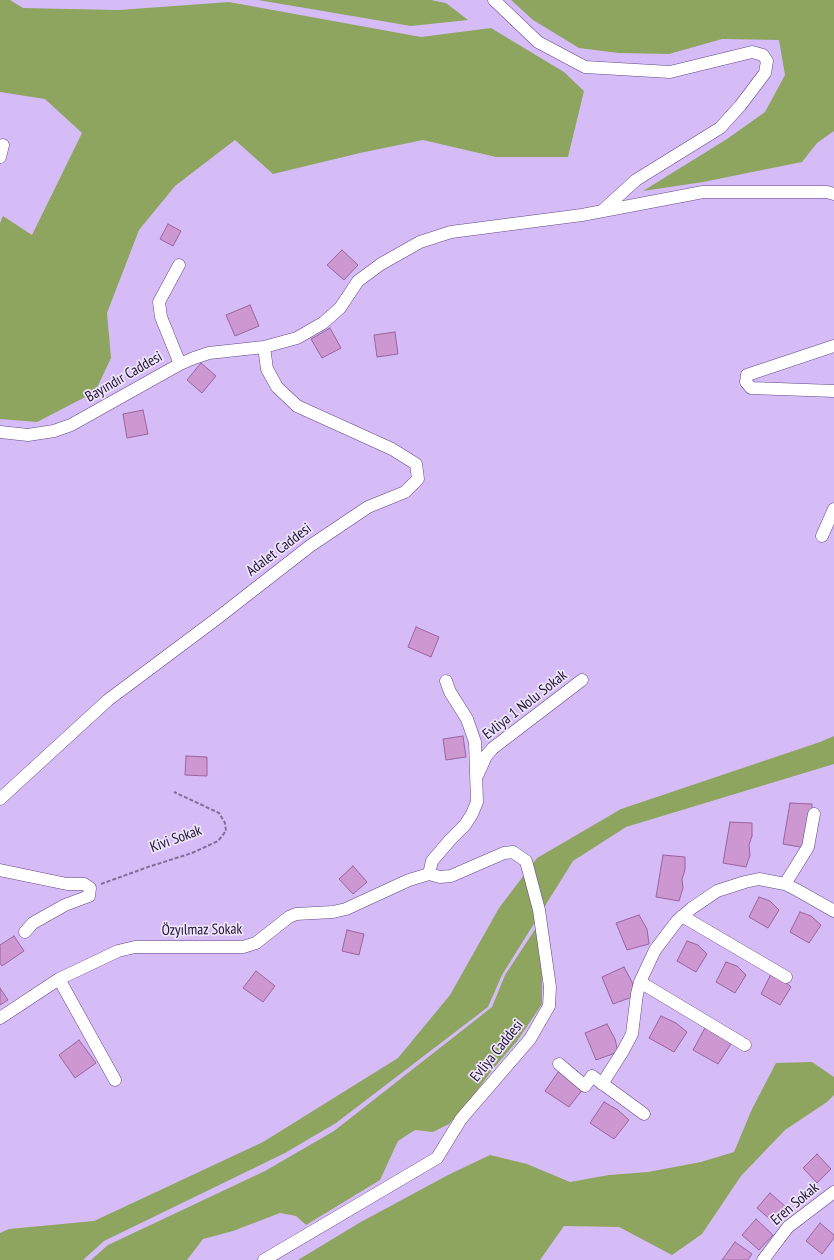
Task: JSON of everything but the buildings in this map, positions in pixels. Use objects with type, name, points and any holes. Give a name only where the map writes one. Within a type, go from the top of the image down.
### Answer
[{"type":"street","points":[[494,0],[538,42],[584,67],[670,72],[752,52],[763,55],[767,61],[765,73],[740,106],[720,128],[636,180],[602,211]]},
{"type":"street","name":"Bayındır Caddesi","points":[[0,432],[28,435],[54,431],[71,425],[180,364],[209,353],[264,348],[297,338],[323,323],[340,308],[358,281],[381,264],[420,242],[451,232],[582,215],[702,192],[827,192],[834,194]]},
{"type":"street","points":[[179,265],[159,302],[161,317],[180,364]]},
{"type":"street","points":[[834,346],[747,375],[746,382],[751,388],[834,391]]},
{"type":"street","name":"Adalet Caddesi","points":[[0,799],[108,700],[310,546],[368,507],[405,492],[418,479],[416,464],[392,449],[297,406],[277,387],[267,369],[264,348]]},
{"type":"street","points":[[822,536],[834,509]]},
{"type":"street","name":"Evliya 1 Nolu Sokak","points":[[477,777],[486,756],[494,748],[582,680]]},
{"type":"street","points":[[428,874],[432,861],[465,825],[477,802],[475,742],[467,719],[450,692],[446,681]]},
{"type":"street","points":[[785,884],[808,847],[814,814]]},
{"type":"street","name":"Evliya Caddesi","points":[[264,1260],[437,1158],[461,1119],[530,1039],[549,1006],[550,987],[539,910],[526,861],[513,852],[504,853],[451,876],[440,877],[428,874]]},
{"type":"street","points":[[0,870],[67,884],[84,884],[90,888],[89,896],[65,904],[33,923],[25,932]]},
{"type":"street","name":"Özyılmaz Sokak","points":[[0,1018],[59,979],[118,951],[135,948],[243,947],[256,943],[289,917],[296,914],[333,912],[346,909],[409,880],[428,874]]},
{"type":"street","points":[[602,1084],[623,1052],[632,1034],[640,982],[654,950],[682,916],[717,891],[760,879],[785,884],[834,911]]},
{"type":"street","points":[[682,916],[786,977]]},
{"type":"street","points":[[59,979],[115,1080]]},
{"type":"street","points":[[640,982],[746,1044]]},
{"type":"street","points":[[559,1064],[585,1086],[592,1076],[644,1114]]},
{"type":"street","name":"Eren Sokak","points":[[763,1260],[788,1227],[834,1192]]},
{"type":"path","name":"Kivi Sokak","points":[[90,888],[192,853],[218,841],[226,831],[225,824],[219,813],[174,792]]},
{"type":"green space","points":[[0,0],[10,0],[23,8],[119,10],[229,2],[421,37],[491,28],[564,72],[584,91],[568,157],[496,157],[423,140],[360,153],[273,174],[235,140],[175,186],[139,230],[107,313],[111,358],[95,392],[37,422],[0,419],[0,223],[3,216],[32,235],[82,133],[45,99],[0,92]]},
{"type":"green space","points":[[258,0],[431,0],[446,3],[468,20],[411,26]]},
{"type":"green space","points":[[511,0],[834,0],[834,131],[817,143],[802,162],[703,182],[643,191],[727,139],[765,112],[785,75],[779,40],[722,39],[669,54],[619,53],[579,48],[533,20]]},
{"type":"green space","points":[[834,736],[834,764],[626,827],[573,861],[502,975],[488,1007],[336,1123],[285,1153],[104,1241],[83,1260],[0,1260],[0,1233],[9,1229],[94,1221],[263,1142],[398,1058],[450,995],[499,908],[537,858],[621,809]]},
{"type":"green space","points":[[536,928],[542,976],[542,1004],[517,1041],[492,1070],[465,1107],[449,1124],[433,1132],[415,1130],[398,1141],[380,1180],[306,1225],[296,1216],[280,1213],[233,1231],[203,1239],[187,1260],[91,1260],[108,1245],[265,1171],[334,1131],[492,1007],[505,975]]},
{"type":"green space","points":[[812,1062],[834,1077],[834,1095],[827,1102],[785,1130],[741,1176],[702,1234],[672,1255],[619,1227],[564,1226],[540,1260],[298,1260],[359,1223],[448,1175],[490,1155],[527,1164],[570,1182],[609,1175],[648,1172],[701,1162],[734,1152],[752,1109],[776,1063]]}]
